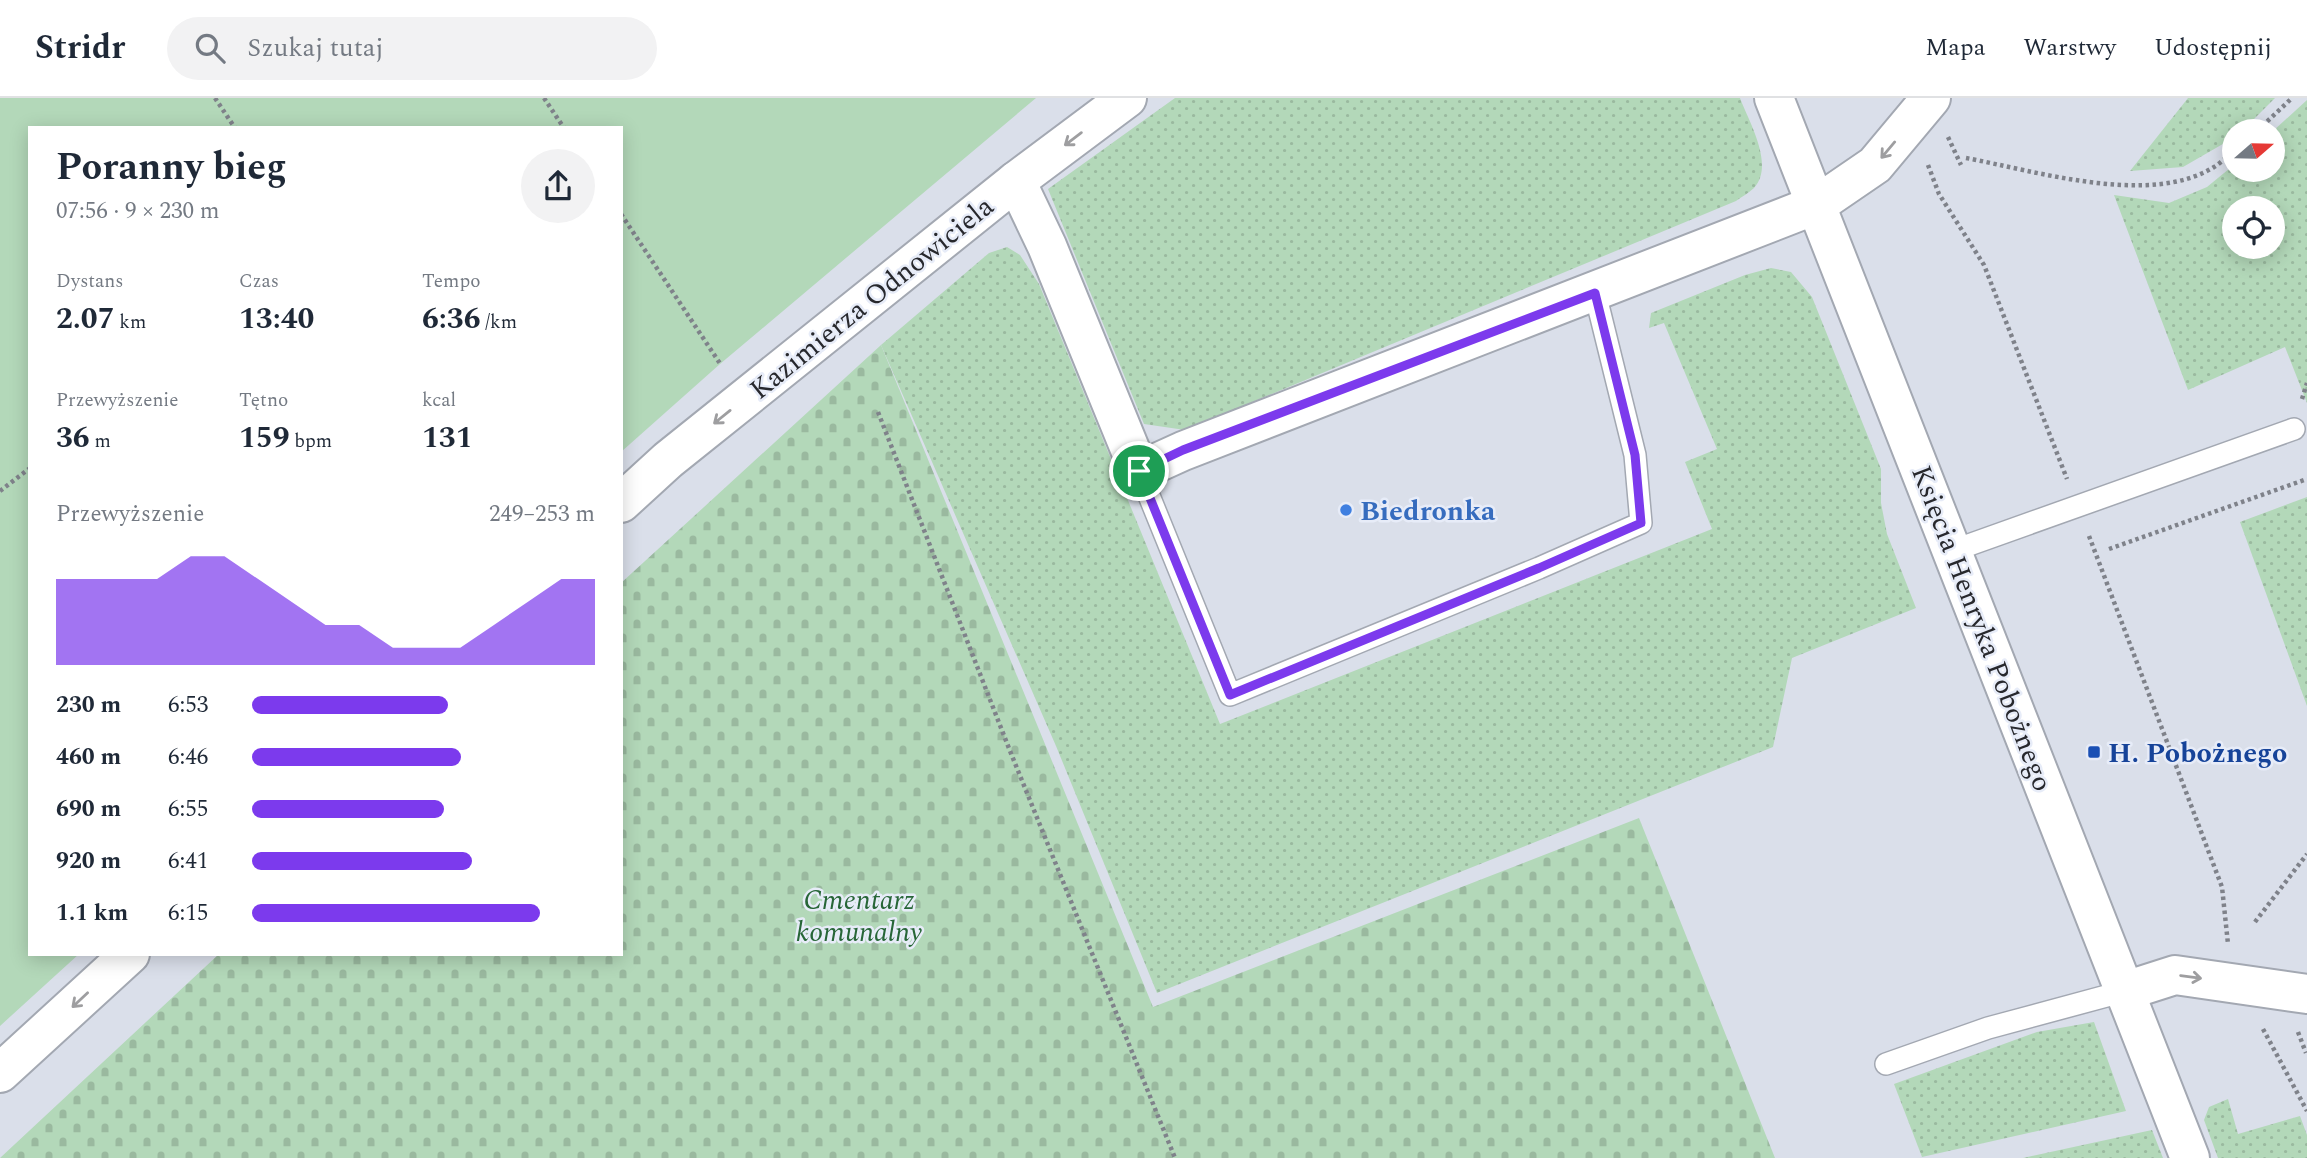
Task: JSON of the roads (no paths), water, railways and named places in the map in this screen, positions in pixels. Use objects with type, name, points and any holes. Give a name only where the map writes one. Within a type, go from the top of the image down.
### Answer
[{"type":"street","name":"Kazimierza Odnowiciela","points":[[623,501],[668,460],[1016,181],[1127,98]]},
{"type":"street","name":"Księcia Henryka Pobożnego","points":[[1774,98],[1818,204],[2190,1158]]},
{"type":"street","points":[[1016,181],[1046,246],[1139,471],[1183,450],[1595,293],[1818,204],[1875,165],[1922,109]]},
{"type":"street","points":[[0,1073],[128,956]]},
{"type":"street","points":[[2126,991],[2175,975],[2307,994]]},
{"type":"lane","points":[[1139,471],[1230,695],[1539,568],[1641,523],[1635,455],[1595,293]]},
{"type":"lane","points":[[1952,551],[2294,429]]},
{"type":"lane","points":[[1886,1064],[1988,1028],[2126,991]]},
{"type":"place","name":"Biedronka","points":[[1346,510]]},
{"type":"place","name":"H. Pobożnego","points":[[2094,752]]},
{"type":"park label","name":"Cmentarz komunalny","points":[[859,915]]}]
